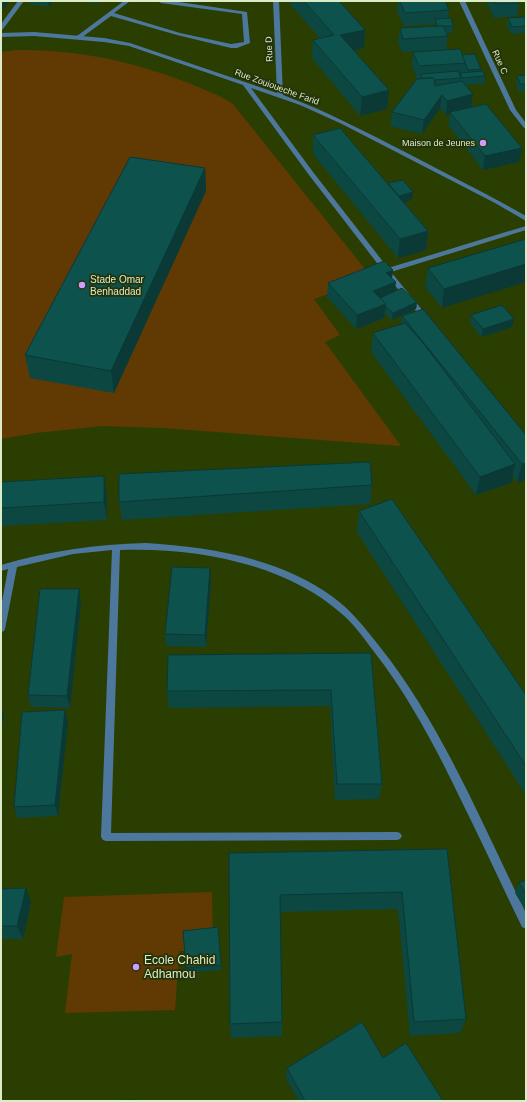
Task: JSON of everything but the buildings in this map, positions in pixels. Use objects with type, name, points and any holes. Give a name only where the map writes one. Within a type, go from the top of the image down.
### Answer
[{"type":"street","points":[[1,28],[21,1]]},
{"type":"street","points":[[79,37],[128,1]]},
{"type":"street","points":[[110,14],[179,34],[231,46],[247,43],[245,13],[161,1]]},
{"type":"street","name":"Rue D","points":[[276,1],[280,97]]},
{"type":"street","name":"Rue C","points":[[462,1],[513,110],[526,127]]},
{"type":"street","name":"Rue Zouioueche Farid","points":[[1,35],[34,34],[79,37],[130,46],[246,84],[344,123],[497,202],[526,219]]},
{"type":"street","points":[[246,84],[295,153],[386,271],[431,325]]},
{"type":"street","points":[[386,271],[526,228]]},
{"type":"street","points":[[116,548],[106,837],[396,836]]},
{"type":"street","points":[[1,568],[68,551],[116,548],[172,548],[228,556],[271,568],[308,585],[346,611],[383,656],[415,702],[446,760],[526,924]]},
{"type":"street","points":[[1,629],[13,564]]},
{"type":"shaded area","points":[[40,50],[82,54],[123,62],[186,82],[216,94],[233,104],[373,279],[314,299],[340,335],[325,342],[401,446],[163,428],[102,426],[36,433],[1,439],[1,52]]},
{"type":"shaded area","points":[[212,892],[213,951],[179,951],[175,1010],[65,1013],[72,954],[56,957],[64,897]]},
{"type":"place","name":"Maison de Jeunes","points":[[483,143]]},
{"type":"place","name":"Stade Omar Benhaddad","points":[[82,285]]},
{"type":"place","name":"Ecole Chahid Adhamou","points":[[136,967]]}]
